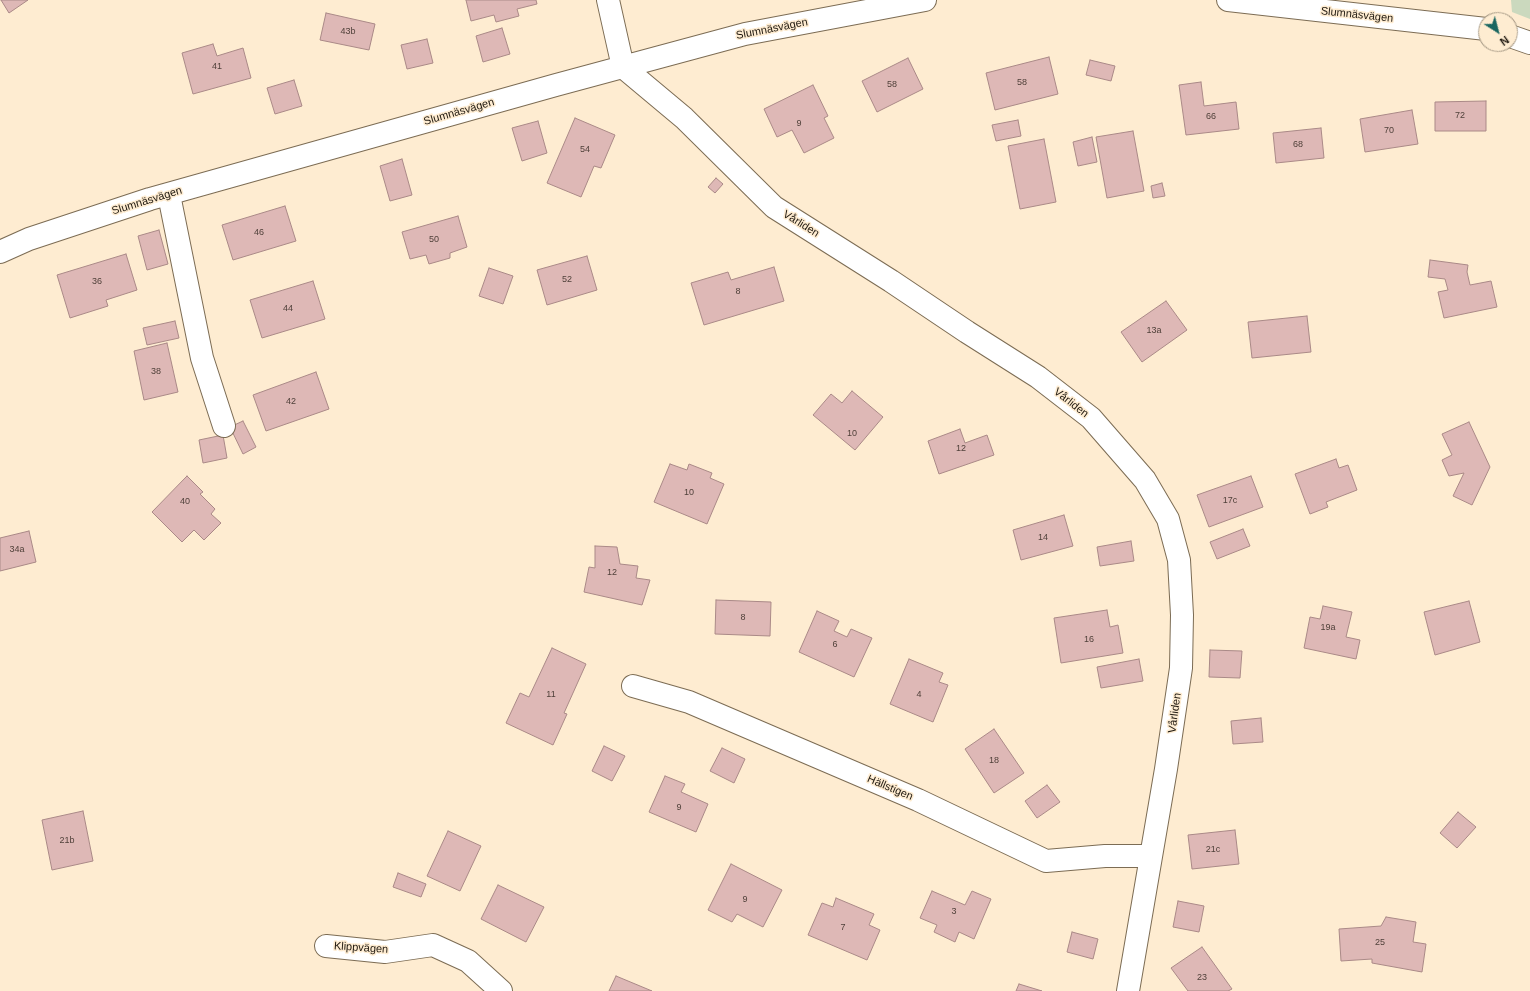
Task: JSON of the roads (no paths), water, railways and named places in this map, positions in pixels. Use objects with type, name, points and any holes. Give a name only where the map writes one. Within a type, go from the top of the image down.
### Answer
[{"type":"street","points":[[608,0],[623,66]]},
{"type":"street","name":"Slumnäsvägen","points":[[0,252],[29,239],[150,199],[623,66],[745,34],[925,0]]},
{"type":"street","name":"Slumnäsvägen","points":[[1228,0],[1478,28]]},
{"type":"street","points":[[1518,39],[1530,43]]},
{"type":"street","name":"Vårliden","points":[[623,66],[684,118],[774,207],[1038,377],[1091,418],[1145,480],[1168,519],[1179,560],[1182,615],[1181,668],[1166,769],[1128,991]]},
{"type":"street","points":[[168,195],[202,358],[224,426]]},
{"type":"street","name":"Hällstigen","points":[[633,686],[689,702],[918,800],[1046,861],[1105,856],[1151,856]]},
{"type":"street","name":"Klippvägen","points":[[326,946],[384,952],[433,945],[468,961],[502,991]]}]
